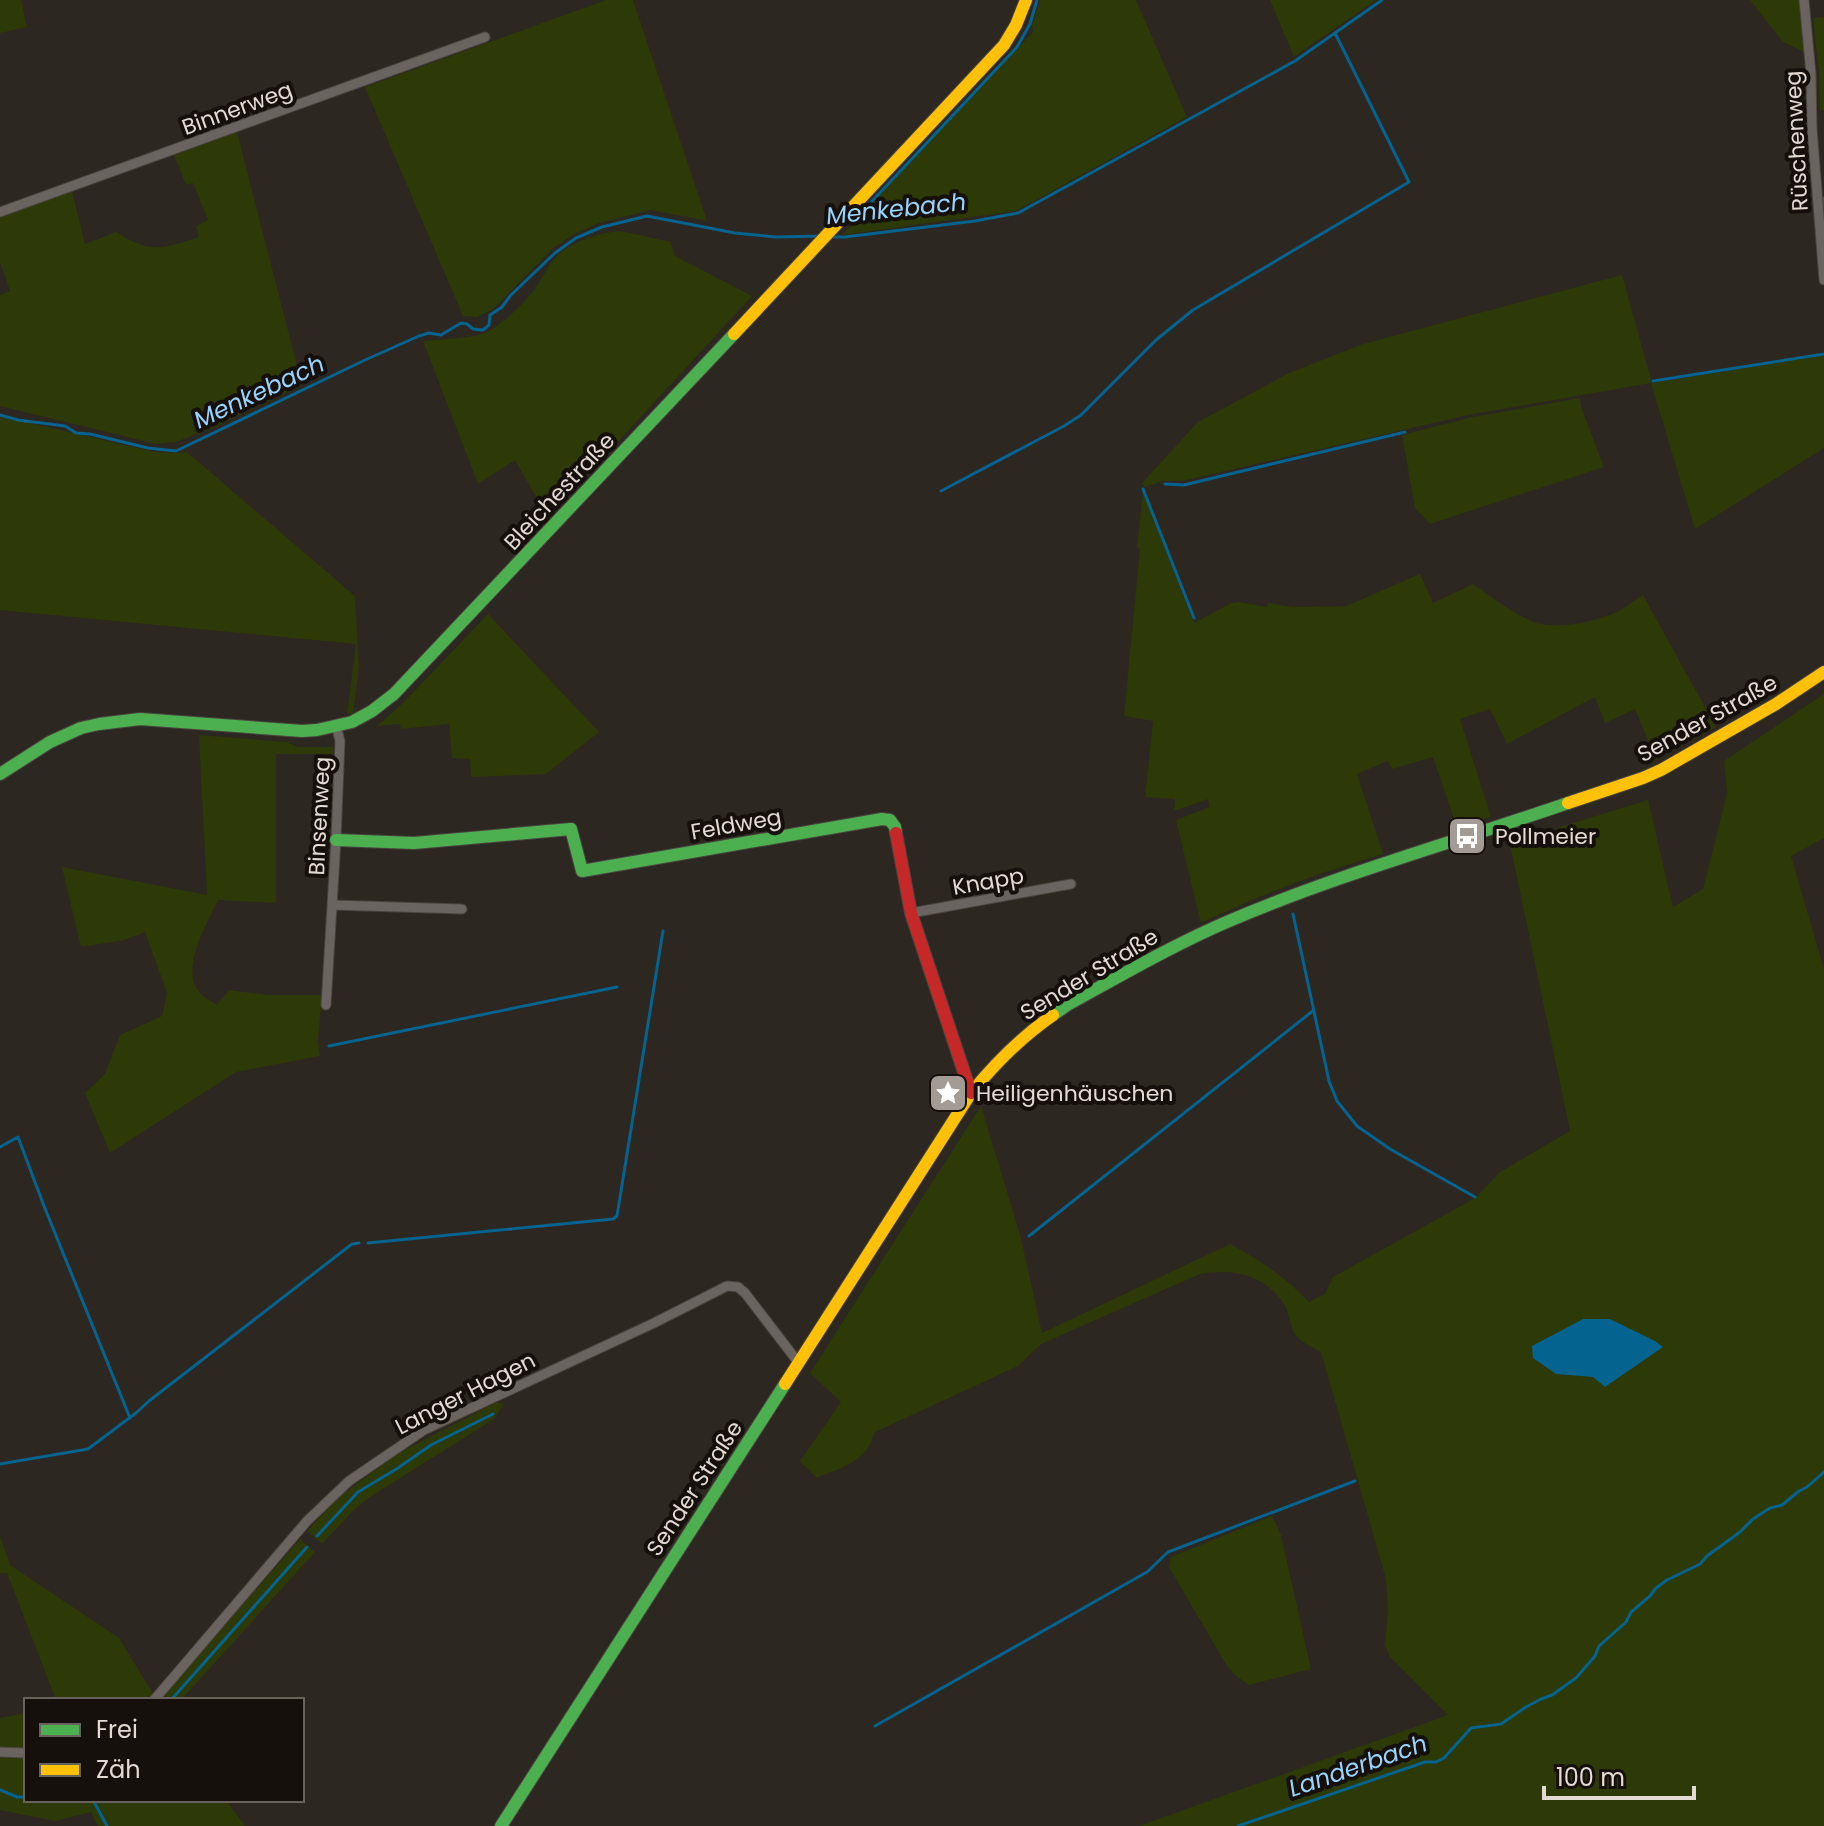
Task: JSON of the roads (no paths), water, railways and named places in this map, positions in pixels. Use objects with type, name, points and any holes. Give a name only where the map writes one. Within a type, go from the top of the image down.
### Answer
[{"type":"street","name":"Bleichestraße","points":[[0,774],[53,739],[92,724],[140,719],[302,731],[337,729],[377,708],[394,694],[822,242],[1004,45],[1026,0]]},
{"type":"street","name":"Rüschenweg","points":[[1804,0],[1824,280]]},
{"type":"street","name":"Binnerweg","points":[[0,212],[485,37]]},
{"type":"street","name":"Sender Straße","points":[[501,1826],[971,1093],[1023,1036],[1067,1005],[1228,921],[1339,878],[1643,778],[1699,750],[1824,672]]},
{"type":"street","name":"Binsenweg","points":[[326,1005],[340,741],[337,729]]},
{"type":"street","name":"Feldweg","points":[[336,840],[414,843],[571,829],[582,871],[890,820],[895,827],[911,913],[971,1093]]},
{"type":"street","name":"Knapp","points":[[911,913],[1071,884]]},
{"type":"street","name":"Binsenweg","points":[[332,905],[462,909]]},
{"type":"street","name":"Langer Hagen","points":[[156,1698],[298,1531],[335,1493],[424,1430],[727,1286],[738,1287],[745,1293],[798,1362]]},
{"type":"street","points":[[0,1752],[24,1753]]},
{"type":"water","points":[[1583,1319],[1610,1319],[1663,1347],[1605,1387],[1593,1377],[1556,1374],[1533,1358],[1532,1346]]},
{"type":"waterway","points":[[859,215],[1017,47],[1030,24],[1037,0]]},
{"type":"waterway","name":"Menkebach","points":[[834,237],[1018,213],[1295,61],[1382,0]]},
{"type":"waterway","points":[[941,491],[1081,415],[1156,340],[1193,310],[1409,182],[1335,33]]},
{"type":"waterway","points":[[1823,198],[1824,212]]},
{"type":"waterway","name":"Menkebach","points":[[0,415],[65,426],[76,433],[148,448],[176,451],[419,336],[429,333],[441,335],[461,323],[483,330],[489,325],[490,315],[502,307],[555,253],[576,238],[602,227],[647,216],[735,233],[776,237],[822,236]]},
{"type":"waterway","points":[[1653,381],[1824,354]]},
{"type":"waterway","points":[[1165,484],[1184,485],[1405,432]]},
{"type":"waterway","points":[[1143,489],[1194,618]]},
{"type":"waterway","points":[[1293,914],[1329,1081],[1337,1101],[1357,1126],[1390,1149],[1475,1197]]},
{"type":"waterway","points":[[368,1243],[613,1219],[617,1216],[663,931]]},
{"type":"waterway","points":[[329,1046],[617,987]]},
{"type":"waterway","points":[[1029,1236],[1314,1010]]},
{"type":"waterway","points":[[0,1147],[18,1137],[130,1418]]},
{"type":"waterway","points":[[0,1464],[88,1449],[352,1244],[359,1243]]},
{"type":"waterway","points":[[317,1536],[358,1492],[431,1445],[493,1414]]},
{"type":"waterway","name":"Landerbach","points":[[1238,1826],[1425,1762],[1436,1762],[1444,1758],[1471,1728],[1501,1724],[1526,1707],[1552,1695],[1576,1678],[1595,1656],[1599,1646],[1626,1622],[1631,1612],[1656,1588],[1700,1564],[1753,1519],[1770,1508],[1782,1505],[1824,1472]]},
{"type":"waterway","points":[[875,1726],[1147,1572],[1168,1552],[1355,1481]]},
{"type":"waterway","points":[[173,1698],[307,1547]]},
{"type":"waterway","points":[[0,1790],[24,1797]]},
{"type":"waterway","points":[[94,1802],[107,1826]]},
{"type":"place","name":"Pollmeier","points":[[1467,836]]},
{"type":"place","name":"Heiligenhäuschen","points":[[948,1093]]}]
